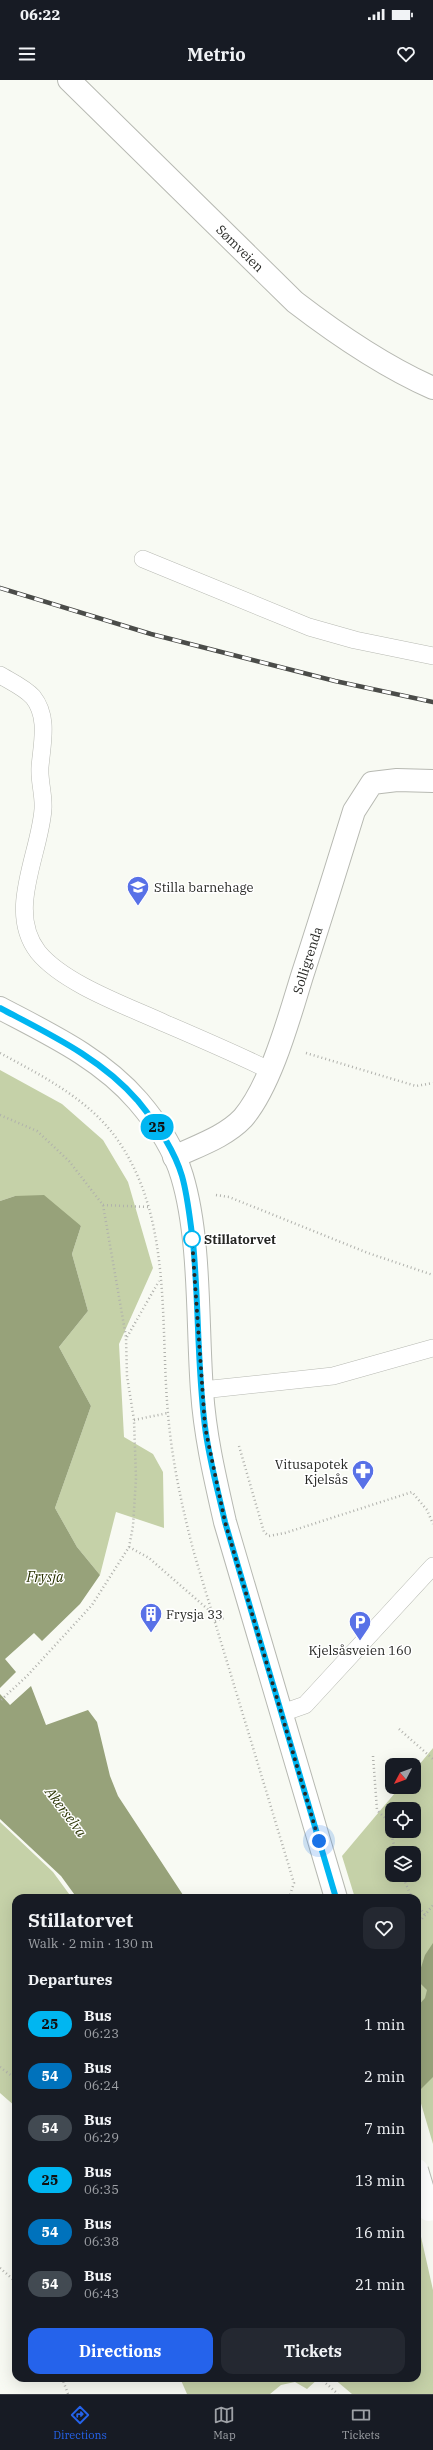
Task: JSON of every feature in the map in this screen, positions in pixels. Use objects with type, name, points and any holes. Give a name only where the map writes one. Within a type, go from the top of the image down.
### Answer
[{"type":"main road","name":"Sømveien","points":[[69,80],[296,302],[329,328],[371,355],[409,378],[433,388]]},
{"type":"main road","name":"Solligrenda","points":[[174,1157],[216,1138],[242,1118],[258,1096],[281,1044],[354,811],[372,783],[397,780],[433,781]]},
{"type":"main road","points":[[0,1008],[86,1055],[137,1100],[158,1128],[174,1157],[182,1177],[191,1228],[205,1427],[225,1522],[335,1894]]},
{"type":"main road","points":[[421,2183],[431,2217]]},
{"type":"lane","points":[[143,559],[309,627],[355,640],[433,656]]},
{"type":"lane","points":[[0,675],[32,696],[44,719],[40,774],[43,808],[24,916],[27,933],[38,952],[67,976],[103,996],[269,1070]]},
{"type":"lane","points":[[202,1390],[333,1376],[433,1348]]},
{"type":"lane","points":[[282,1713],[305,1706],[431,1571]]},
{"type":"path","points":[[281,1044],[335,1064],[416,1086],[433,1083]]},
{"type":"path","points":[[0,1053],[32,1070],[88,1107],[121,1144],[132,1163],[148,1206],[157,1247],[168,1413],[182,1505],[212,1612],[294,1883],[290,1894]]},
{"type":"path","points":[[0,1115],[37,1131],[69,1161],[103,1205],[126,1337],[127,1376],[134,1420],[136,1478],[133,1526],[129,1547],[92,1605],[27,1676],[0,1701]]},
{"type":"path","points":[[213,1195],[229,1197],[368,1253],[433,1275]]},
{"type":"path","points":[[103,1205],[148,1206]]},
{"type":"path","points":[[126,1337],[160,1280]]},
{"type":"path","points":[[134,1420],[168,1413]]},
{"type":"path","points":[[238,1443],[264,1532],[269,1536],[285,1533],[412,1492],[427,1510],[433,1524]]},
{"type":"path","points":[[129,1547],[149,1558],[212,1612]]},
{"type":"path","points":[[399,1729],[433,1758]]},
{"type":"path","points":[[373,1756],[377,1810],[388,1821],[394,1846]]},
{"type":"path","points":[[269,1800],[276,1798]]},
{"type":"path","points":[[405,1882],[410,1894]]},
{"type":"path","points":[[421,1920],[433,1905]]},
{"type":"path","points":[[421,1910],[425,1915]]},
{"type":"path","points":[[0,2067],[12,2076]]},
{"type":"path","points":[[0,2268],[12,2278]]},
{"type":"path","points":[[64,2382],[68,2394]]},
{"type":"path","points":[[324,2382],[338,2394]]},
{"type":"shaded area","points":[[0,1070],[62,1104],[103,1140],[128,1182],[153,1268],[119,1344],[124,1437],[153,1454],[163,1472],[164,1528],[116,1512],[100,1575],[77,1547],[55,1508],[91,1406],[59,1347],[88,1311],[72,1254],[81,1226],[15,1196],[0,1201]]},
{"type":"shaded area","points":[[433,1748],[433,2144],[421,2104],[421,1894],[354,1894],[342,1856],[385,1805],[385,1838],[421,1838],[421,1802],[387,1802],[394,1794],[421,1794],[421,1763]]},
{"type":"shaded area","points":[[0,1822],[53,1872],[69,1894],[12,1894],[12,2104],[0,2093]]},
{"type":"shaded area","points":[[421,2237],[433,2290],[433,2394],[352,2394],[338,2382],[421,2382]]},
{"type":"shaded area","points":[[182,2382],[295,2382],[281,2385],[270,2394],[187,2394]]},
{"type":"shaded area","points":[[295,2382],[315,2382],[307,2389]]},
{"type":"water","name":"Frysja","points":[[44,1195],[81,1226],[72,1254],[88,1311],[59,1347],[91,1406],[55,1508],[77,1547],[100,1575],[80,1604],[42,1641],[34,1633],[5,1659],[16,1672],[0,1688],[0,1201],[15,1196]]},
{"type":"water","name":"Akerselva","points":[[31,1686],[46,1725],[88,1710],[97,1722],[110,1776],[118,1796],[182,1894],[74,1894],[61,1876],[0,1819],[0,1694],[10,1705]]},
{"type":"water","points":[[433,1943],[433,2077],[421,2089],[421,2002],[425,1998],[427,1990],[421,1984],[421,1968],[425,1955]]},
{"type":"railway","points":[[0,588],[151,634],[335,681],[433,702]]},
{"type":"bus line","name":"25","points":[[0,1008],[86,1055],[137,1100],[158,1128],[174,1157],[182,1177],[187,1199],[195,1264],[205,1427],[214,1474],[225,1522],[335,1894]]},
{"type":"place","name":"Stilla barnehage","points":[[138,906]]},
{"type":"place","name":"Stillatorvet","points":[[192,1239]]},
{"type":"place","name":"Vitusapotek Kjelsås","points":[[363,1490]]},
{"type":"place","name":"Frysja 33","points":[[151,1634]]},
{"type":"place","name":"Kjelsåsveien 160","points":[[360,1642]]},
{"type":"route","points":[[192,1239],[195,1264],[205,1427],[214,1474],[225,1522],[319,1841]]}]
